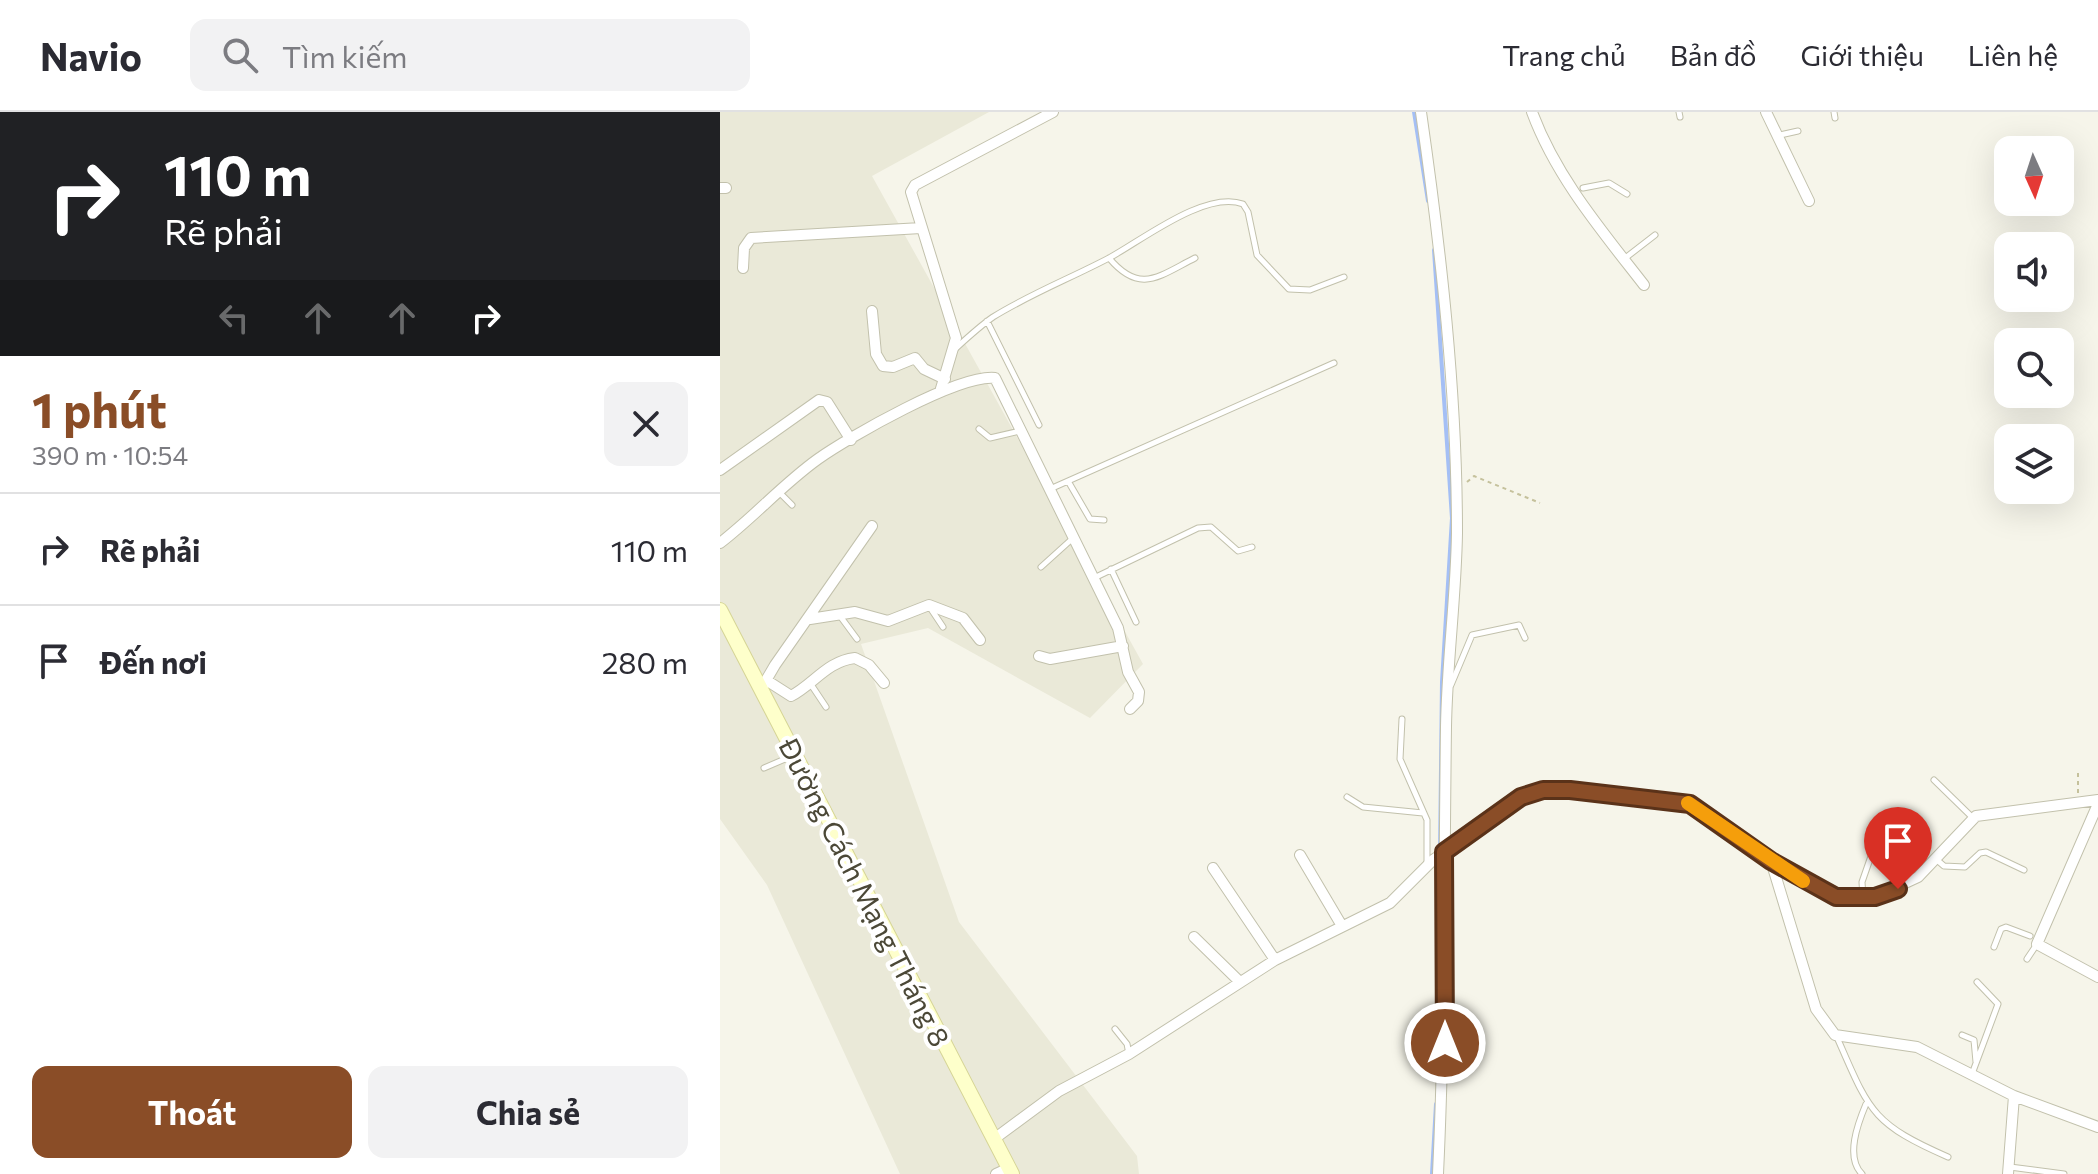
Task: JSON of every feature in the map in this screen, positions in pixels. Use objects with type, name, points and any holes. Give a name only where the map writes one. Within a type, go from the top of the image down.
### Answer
[{"type":"street","points":[[940,392],[954,349],[954,326],[911,200],[915,185],[1053,112]]},
{"type":"street","points":[[1421,112],[1441,253],[1456,504],[1454,599],[1436,858],[1445,1043],[1438,1174]]},
{"type":"street","points":[[1532,112],[1547,148],[1644,285]]},
{"type":"street","points":[[1766,112],[1809,201]]},
{"type":"street","points":[[743,268],[744,248],[751,238],[921,228]]},
{"type":"street","points":[[872,311],[876,354],[883,366],[893,367],[915,358],[924,369],[945,379]]},
{"type":"street","points":[[720,543],[818,459],[940,392],[982,378],[995,378],[1123,646],[1128,672],[1139,692],[1138,701],[1130,709]]},
{"type":"street","points":[[720,470],[819,400],[827,402],[851,440]]},
{"type":"street","points":[[872,526],[764,684],[787,696],[812,686],[819,675],[855,658],[869,665],[884,683]]},
{"type":"street","points":[[810,619],[861,612],[888,621],[929,605],[963,618],[980,640]]},
{"type":"street","name":"Đường Cách Mạng Tháng 8","points":[[720,610],[764,684],[793,756],[994,1139],[1006,1172]]},
{"type":"street","points":[[1039,656],[1050,659],[1123,646]]},
{"type":"street","points":[[994,1139],[1059,1091],[1129,1054],[1275,960],[1390,903],[1436,858],[1521,797],[1543,790],[1690,804],[1820,892],[1836,897],[1863,898],[1898,889],[1936,860],[1973,818],[2077,802],[2098,802],[2035,940],[2098,977]]},
{"type":"street","points":[[1300,855],[1342,926]]},
{"type":"street","points":[[1771,861],[1816,1009],[1835,1035],[1917,1047],[1974,1068],[2014,1096],[2098,1127]]},
{"type":"street","points":[[1213,868],[1275,960]]},
{"type":"street","points":[[1194,937],[1240,982]]},
{"type":"street","points":[[2008,1170],[2014,1096]]},
{"type":"lane","points":[[1779,136],[1798,131]]},
{"type":"lane","points":[[1578,189],[1609,183],[1627,194]]},
{"type":"lane","points":[[954,349],[987,321],[1190,213],[1233,200],[1243,204],[1248,212],[1252,240],[1263,265],[1289,289],[1310,290],[1344,277]]},
{"type":"lane","points":[[1624,259],[1655,235]]},
{"type":"lane","points":[[1109,258],[1123,275],[1140,281],[1157,277],[1195,258]]},
{"type":"lane","points":[[987,321],[1039,425]]},
{"type":"lane","points":[[1049,489],[1334,363]]},
{"type":"lane","points":[[979,429],[990,438],[1021,431]]},
{"type":"lane","points":[[1068,481],[1083,512],[1090,519],[1104,520]]},
{"type":"lane","points":[[780,493],[792,505]]},
{"type":"lane","points":[[1093,578],[1198,528],[1211,527],[1238,551],[1252,547]]},
{"type":"lane","points":[[1041,567],[1073,538]]},
{"type":"lane","points":[[1111,569],[1136,622]]},
{"type":"lane","points":[[929,605],[943,627]]},
{"type":"lane","points":[[839,615],[857,639]]},
{"type":"lane","points":[[1446,691],[1472,635],[1519,625],[1525,638]]},
{"type":"lane","points":[[812,686],[826,707]]},
{"type":"lane","points":[[1402,719],[1400,759],[1424,813],[1436,858]]},
{"type":"lane","points":[[764,768],[793,756]]},
{"type":"lane","points":[[1934,780],[1973,818]]},
{"type":"lane","points":[[1347,797],[1363,807],[1424,813]]},
{"type":"lane","points":[[1863,898],[1862,882],[1877,839]]},
{"type":"lane","points":[[1936,860],[1944,866],[1965,867],[1986,852],[2024,870]]},
{"type":"lane","points":[[1994,947],[2001,929],[2006,927],[2035,940],[2027,959]]},
{"type":"lane","points":[[1974,1068],[1998,1004],[1977,982]]},
{"type":"lane","points":[[1115,1029],[1127,1044],[1129,1054]]},
{"type":"lane","points":[[1835,1035],[1866,1104],[1891,1129],[1948,1157]]},
{"type":"lane","points":[[1962,1035],[1974,1040],[1974,1068]]},
{"type":"lane","points":[[1862,1174],[1856,1165],[1855,1138],[1866,1104]]},
{"type":"lane","points":[[2008,1170],[2064,1174]]},
{"type":"path","points":[[1456,504],[1469,478],[1474,476],[1540,503]]},
{"type":"path","points":[[2077,802],[2078,773]]},
{"type":"shaded area","points":[[720,112],[989,112],[872,176],[1143,664],[1090,718],[928,628],[861,644],[959,922],[1137,1156],[1139,1174],[900,1174],[767,885],[720,819]]},
{"type":"waterway","points":[[1414,112],[1428,201]]},
{"type":"waterway","points":[[1434,250],[1452,518],[1442,682],[1438,1028]]},
{"type":"waterway","points":[[1432,1174],[1436,1104]]},
{"type":"slow traffic","points":[[1688,803],[1803,881]]},
{"type":"route","points":[[1445,1043],[1444,852],[1531,793],[1570,790],[1676,800],[1701,809],[1771,861],[1820,892],[1855,899],[1875,897],[1898,889]]}]
